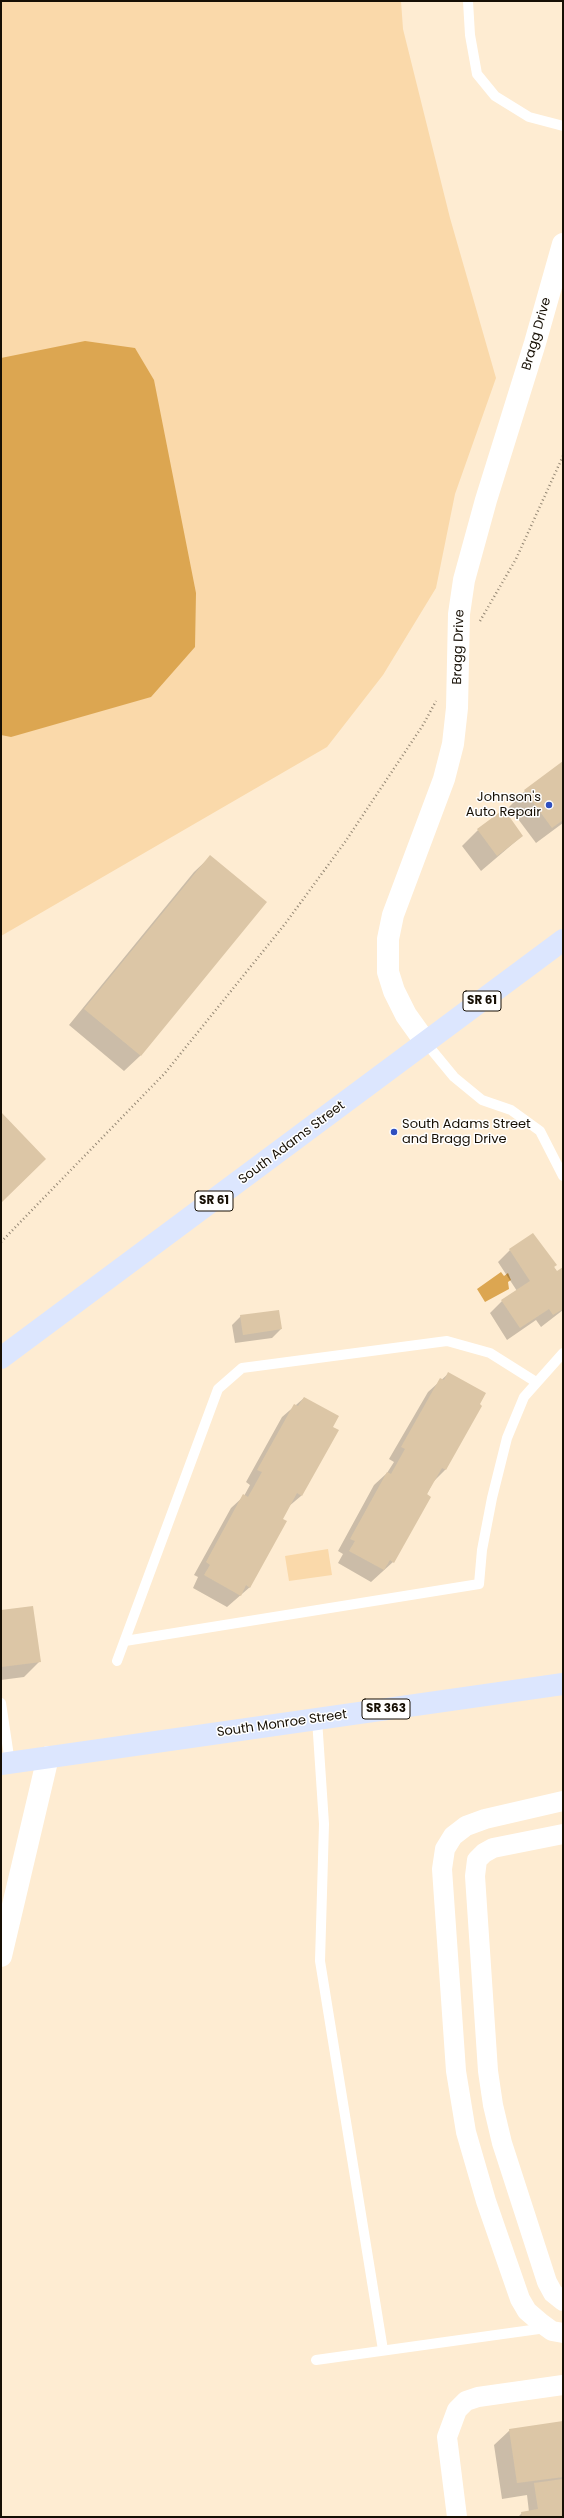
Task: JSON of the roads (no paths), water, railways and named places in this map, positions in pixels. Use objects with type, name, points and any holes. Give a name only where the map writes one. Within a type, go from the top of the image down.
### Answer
[{"type":"main road","name":"South Adams Street","points":[[1,1358],[563,940]]},
{"type":"main road","name":"South Monroe Street","points":[[5,1763],[563,1684]]},
{"type":"street","name":"Bragg Drive","points":[[426,1043],[406,1015],[394,992],[388,972],[388,939],[393,915],[444,779],[451,751],[457,708],[459,614],[464,580],[486,500],[535,343],[563,244]]},
{"type":"street","points":[[1,1956],[48,1757]]},
{"type":"street","points":[[555,2330],[527,2311],[520,2299],[486,2201],[466,2132],[456,2071],[442,1869],[445,1849],[453,1836],[466,1826],[485,1819],[563,1801]]},
{"type":"street","points":[[563,1834],[493,1848],[484,1853],[477,1860],[474,1876],[488,2071],[494,2105],[502,2143],[547,2282],[553,2293],[563,2301]]},
{"type":"street","points":[[457,2517],[447,2437],[457,2410],[466,2401],[478,2397],[563,2385]]},
{"type":"lane","points":[[468,1],[470,35],[477,74],[495,96],[529,117],[563,126]]},
{"type":"lane","points":[[426,1043],[454,1077],[482,1100],[510,1110],[540,1131],[563,1176]]},
{"type":"lane","points":[[117,1661],[218,1389],[242,1368],[447,1341],[490,1353],[536,1382]]},
{"type":"lane","points":[[125,1641],[479,1584],[490,1506],[507,1438],[524,1397],[563,1353]]},
{"type":"lane","points":[[1,1703],[5,1763]]},
{"type":"lane","points":[[317,1719],[324,1824],[320,1962],[383,2350]]},
{"type":"lane","points":[[316,2360],[383,2350],[555,2330]]},
{"type":"place","name":"Johnson's Auto Repair","points":[[549,805]]},
{"type":"place","name":"South Adams Street and Bragg Drive","points":[[394,1132]]}]
